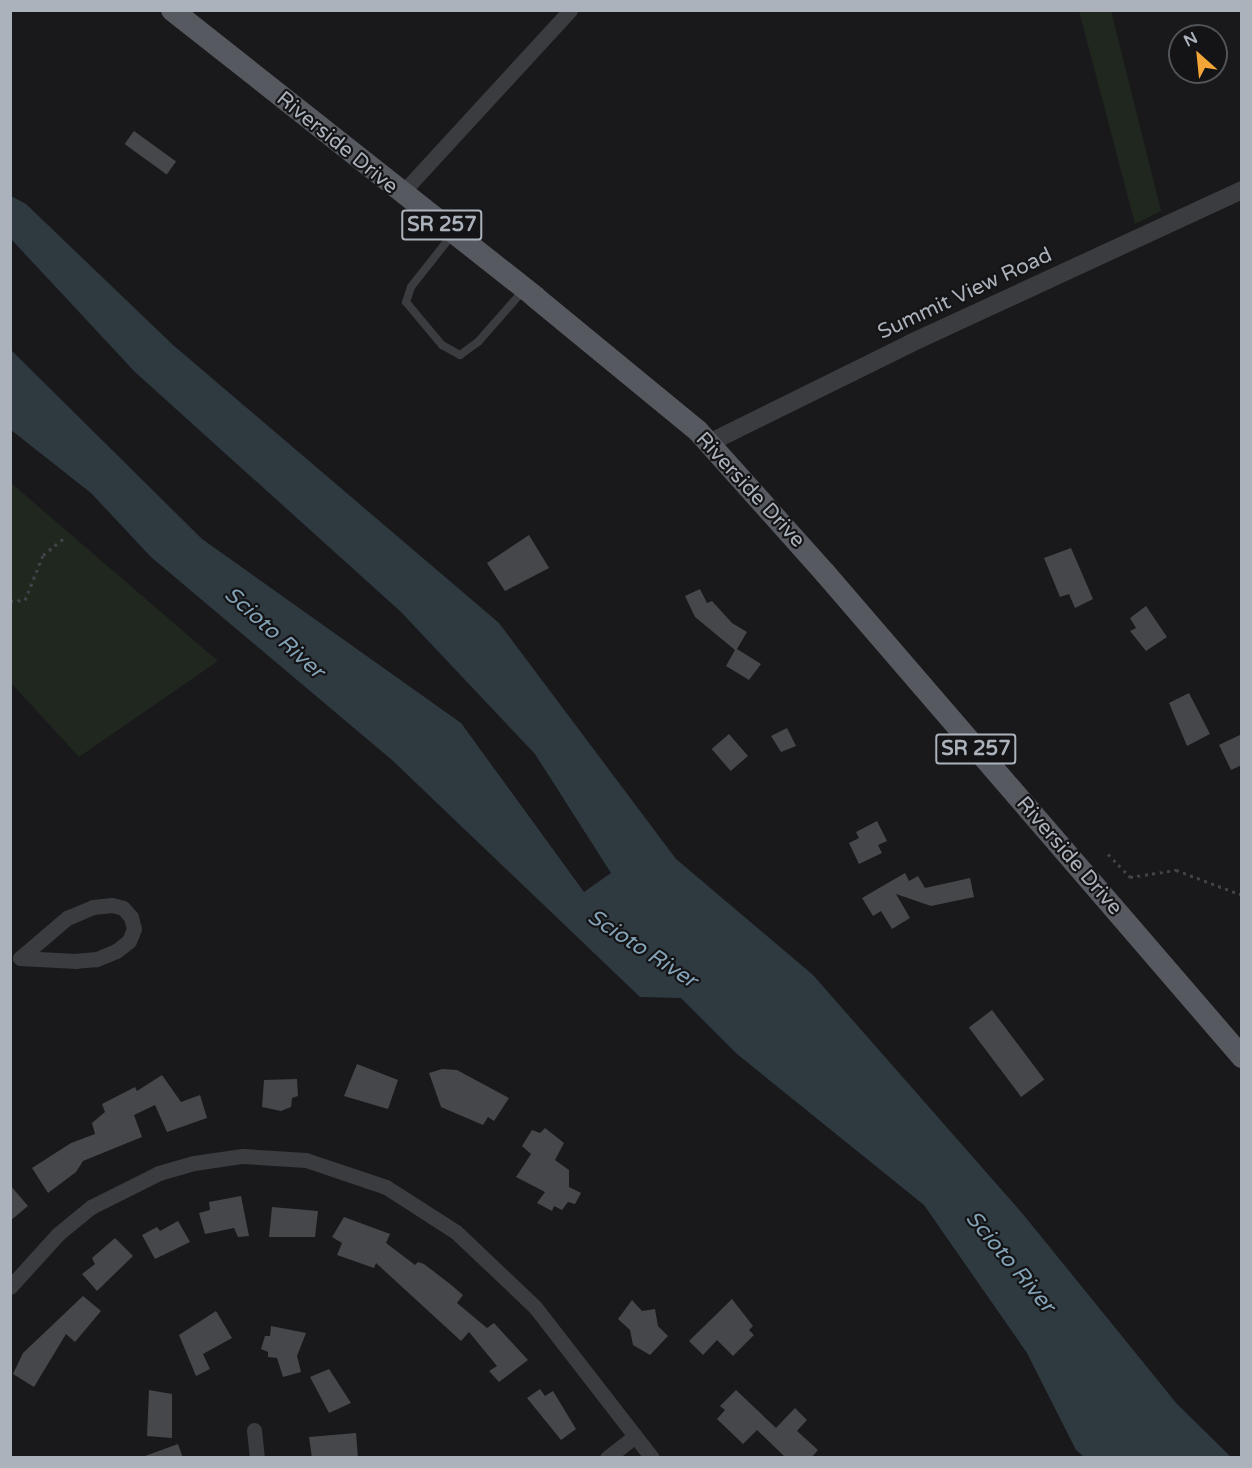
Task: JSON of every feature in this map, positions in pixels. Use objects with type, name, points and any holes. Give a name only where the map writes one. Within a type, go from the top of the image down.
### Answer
[{"type":"main road","name":"Riverside Drive","points":[[172,10],[401,194],[525,289],[709,443],[1242,1057]]},
{"type":"street","points":[[401,194],[570,10]]},
{"type":"street","name":"Summit View Road","points":[[709,443],[911,343],[1242,190]]},
{"type":"street","points":[[93,907],[123,908],[131,917],[134,929],[129,941],[97,959],[15,960],[67,918],[93,907]]},
{"type":"street","points":[[10,1287],[57,1234],[91,1207],[159,1173],[194,1162],[242,1156],[306,1160],[386,1187],[456,1232],[536,1307],[590,1375],[633,1438],[652,1458]]},
{"type":"street","points":[[254,1430],[256,1458]]},
{"type":"street","points":[[607,1458],[633,1438]]},
{"type":"lane","points":[[453,234],[411,286],[406,302],[442,345],[460,355],[478,342],[525,289]]},
{"type":"path","points":[[10,601],[25,600],[43,555],[64,538]]},
{"type":"path","points":[[1108,854],[1130,877],[1176,870],[1242,895]]},
{"type":"shaded area","points":[[1079,11],[1111,11],[1161,211],[1135,224]]},
{"type":"shaded area","points":[[11,483],[218,661],[79,757],[11,683]]},
{"type":"water","name":"Scioto River","points":[[11,196],[26,204],[173,345],[499,623],[676,859],[813,975],[1022,1213],[1177,1404],[1231,1457],[1084,1457],[1076,1450],[1027,1353],[924,1205],[737,1054],[681,998],[640,997],[392,760],[151,557],[91,493],[11,430],[11,350],[202,539],[461,723],[584,892],[611,873],[535,754],[400,611],[135,372],[11,239]]},
{"type":"building","points":[[134,131],[176,162],[167,175],[125,144]]},
{"type":"building","points":[[529,535],[549,568],[505,591],[487,563]]},
{"type":"building","points":[[1071,548],[1093,599],[1075,608],[1069,594],[1060,597],[1044,558]]},
{"type":"building","points":[[700,589],[707,603],[712,601],[732,623],[747,632],[737,649],[761,664],[749,680],[726,666],[735,650],[695,617],[685,596]]},
{"type":"building","points":[[1146,606],[1167,637],[1146,651],[1130,631],[1136,628],[1130,618]]},
{"type":"building","points":[[1189,693],[1210,734],[1187,746],[1169,703]]},
{"type":"building","points":[[787,728],[796,746],[781,752],[771,736]]},
{"type":"building","points":[[729,734],[748,756],[731,771],[712,749]]},
{"type":"building","points":[[1242,734],[1242,765],[1231,770],[1219,745]]},
{"type":"building","points":[[877,821],[887,841],[878,845],[882,853],[859,864],[849,843],[859,838],[856,832]]},
{"type":"building","points":[[905,873],[909,881],[918,876],[925,888],[970,878],[974,897],[931,906],[896,894],[910,918],[892,929],[881,911],[873,916],[862,898]]},
{"type":"building","points":[[992,1010],[1044,1079],[1021,1097],[969,1027]]},
{"type":"building","points":[[357,1064],[398,1080],[388,1109],[344,1096]]},
{"type":"building","points":[[442,1069],[457,1070],[509,1098],[494,1121],[488,1117],[483,1125],[441,1107],[429,1073]]},
{"type":"building","points":[[162,1075],[181,1102],[200,1095],[207,1118],[167,1132],[155,1105],[134,1115],[142,1137],[83,1161],[76,1172],[48,1193],[32,1168],[71,1143],[95,1134],[92,1123],[105,1112],[102,1104],[135,1087],[137,1091]]},
{"type":"building","points":[[297,1079],[298,1096],[292,1098],[291,1107],[281,1111],[262,1107],[264,1080]]},
{"type":"building","points":[[545,1128],[564,1143],[555,1160],[569,1170],[569,1187],[581,1193],[575,1204],[568,1202],[562,1210],[554,1206],[552,1211],[537,1203],[545,1192],[516,1177],[531,1154],[522,1146],[532,1130],[540,1133]]},
{"type":"building","points":[[10,1185],[28,1206],[10,1221]]},
{"type":"building","points":[[241,1196],[249,1236],[238,1237],[234,1228],[205,1234],[199,1213],[210,1210],[209,1202]]},
{"type":"building","points":[[272,1207],[318,1211],[315,1237],[269,1237]]},
{"type":"building","points":[[344,1217],[390,1234],[386,1243],[415,1265],[418,1262],[424,1264],[450,1284],[463,1295],[457,1303],[487,1328],[494,1323],[528,1360],[499,1382],[489,1371],[497,1366],[469,1332],[461,1341],[376,1263],[374,1268],[337,1255],[342,1243],[332,1237]]},
{"type":"building","points":[[178,1221],[190,1242],[155,1259],[142,1235],[157,1227],[160,1231]]},
{"type":"building","points":[[115,1238],[133,1256],[97,1291],[82,1274],[95,1264],[92,1258]]},
{"type":"building","points":[[83,1296],[101,1311],[75,1342],[66,1334],[34,1387],[13,1374],[23,1353]]},
{"type":"building","points":[[732,1299],[753,1326],[749,1330],[754,1335],[733,1356],[717,1340],[703,1355],[689,1341]]},
{"type":"building","points":[[632,1300],[642,1311],[655,1309],[658,1326],[668,1336],[650,1355],[633,1345],[630,1330],[618,1319]]},
{"type":"building","points":[[216,1311],[232,1338],[203,1354],[210,1369],[196,1376],[179,1335]]},
{"type":"building","points":[[271,1326],[306,1333],[297,1356],[301,1372],[283,1377],[277,1358],[268,1357],[268,1352],[261,1349],[265,1336],[270,1336]]},
{"type":"building","points":[[329,1369],[351,1403],[329,1413],[310,1377]]},
{"type":"building","points":[[540,1389],[545,1396],[553,1391],[576,1429],[561,1440],[527,1398]]},
{"type":"building","points":[[149,1390],[172,1394],[172,1438],[147,1436]]},
{"type":"building","points":[[736,1390],[776,1428],[795,1408],[807,1420],[797,1431],[818,1450],[811,1458],[786,1458],[757,1430],[743,1444],[717,1419],[725,1410],[720,1406]]},
{"type":"building","points":[[356,1433],[358,1458],[312,1458],[309,1437]]},
{"type":"building","points":[[178,1444],[183,1458],[145,1458],[145,1456]]}]
